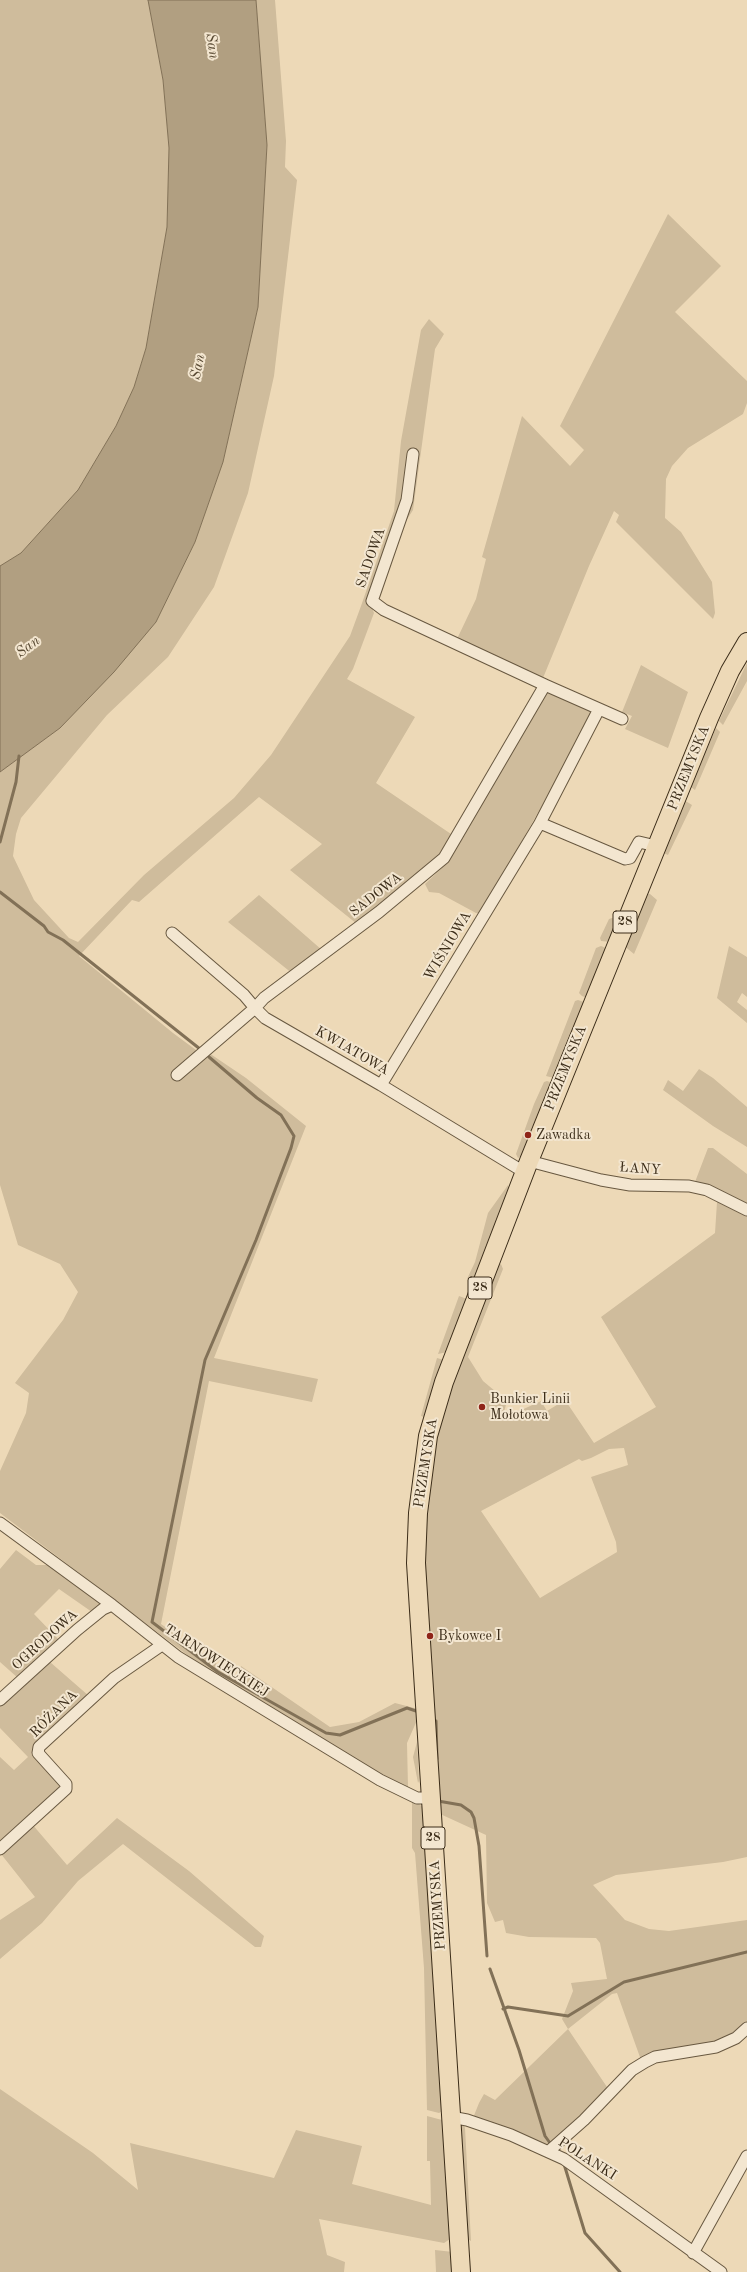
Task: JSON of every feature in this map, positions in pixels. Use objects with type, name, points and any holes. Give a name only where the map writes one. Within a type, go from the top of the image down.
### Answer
[{"type":"main road","name":"PRZEMYSKA","points":[[461,2272],[416,1563],[418,1513],[428,1436],[444,1382],[527,1166],[656,846],[713,710],[730,671],[747,642]]},
{"type":"street","name":"SADOWA","points":[[413,454],[407,500],[372,601],[384,610],[622,719]]},
{"type":"street","name":"SADOWA","points":[[255,1008],[264,998],[410,888],[444,858],[546,685]]},
{"type":"street","name":"WIŚNIOWA","points":[[381,1085],[540,823],[599,709]]},
{"type":"street","points":[[540,823],[625,859],[630,858],[639,842],[656,846]]},
{"type":"street","points":[[172,933],[244,995],[255,1008],[177,1075]]},
{"type":"street","name":"KWIATOWA","points":[[255,1008],[265,1018],[381,1085],[527,1166]]},
{"type":"street","name":"ŁANY","points":[[527,1166],[623,1184],[689,1186],[707,1190],[747,1210]]},
{"type":"street","name":"TARNOWIECKIEJ","points":[[0,1523],[112,1605],[178,1657],[380,1780],[416,1798],[431,1798]]},
{"type":"street","name":"OGRODOWA","points":[[0,1700],[78,1630],[103,1609],[112,1605]]},
{"type":"street","name":"RÓŻANA","points":[[0,1849],[66,1789],[66,1784],[38,1753],[39,1747],[114,1678],[162,1645]]},
{"type":"street","points":[[549,2151],[584,2120],[632,2070],[655,2058],[716,2047],[736,2038],[747,2028]]},
{"type":"street","name":"POLANKI","points":[[451,2117],[467,2120],[549,2151],[582,2170],[693,2253],[721,2272]]},
{"type":"street","points":[[693,2253],[747,2156]]},
{"type":"shaded area","points":[[0,0],[148,0],[163,80],[169,148],[167,227],[146,348],[134,387],[116,426],[78,490],[21,553],[0,566]]},
{"type":"shaded area","points":[[256,0],[275,0],[286,141],[285,167],[297,180],[274,376],[248,493],[214,587],[168,657],[107,715],[21,818],[16,834],[13,856],[34,900],[69,938],[78,942],[144,875],[234,798],[271,755],[350,636],[361,606],[394,511],[401,441],[421,330],[429,319],[444,334],[435,349],[413,510],[406,521],[400,516],[369,601],[374,613],[353,669],[347,679],[415,717],[376,783],[451,834],[431,868],[357,924],[290,870],[322,844],[259,797],[139,902],[132,900],[79,956],[173,1033],[196,1050],[209,1053],[246,1078],[306,1126],[214,1358],[318,1379],[312,1402],[209,1381],[161,1624],[238,1679],[241,1666],[330,1727],[359,1722],[395,1703],[418,1709],[418,1718],[407,1743],[408,1787],[404,1788],[219,1679],[0,1513],[0,1471],[26,1413],[29,1393],[15,1383],[63,1320],[78,1292],[60,1264],[18,1245],[0,1185],[0,772],[60,728],[156,622],[195,542],[223,462],[258,307],[267,145]]},
{"type":"shaded area","points":[[668,214],[721,266],[675,312],[747,381],[747,403],[743,414],[688,448],[672,466],[666,479],[665,518],[681,532],[712,582],[715,613],[713,619],[616,522],[619,515],[614,511],[589,566],[543,678],[457,639],[476,599],[486,559],[482,557],[522,416],[570,466],[584,450],[560,426]]},
{"type":"shaded area","points":[[747,663],[747,681],[723,725],[719,721]]},
{"type":"shaded area","points":[[641,665],[688,692],[668,748],[625,729],[632,716],[622,712]]},
{"type":"shaded area","points":[[551,691],[595,712],[481,913],[476,913],[439,893],[429,892],[425,884],[444,866],[546,694]]},
{"type":"shaded area","points":[[716,728],[720,732],[695,790],[691,787]]},
{"type":"shaded area","points":[[684,800],[692,805],[668,855],[661,852]]},
{"type":"shaded area","points":[[644,893],[650,894],[657,900],[634,954],[623,945]]},
{"type":"shaded area","points":[[259,895],[322,950],[293,974],[228,922]]},
{"type":"shaded area","points":[[612,918],[619,920],[611,942],[601,941],[600,938],[609,919]]},
{"type":"shaded area","points":[[601,946],[606,948],[587,998],[579,993],[596,948]]},
{"type":"shaded area","points":[[729,946],[747,957],[747,997],[742,993],[737,1002],[747,1010],[747,1023],[717,998]]},
{"type":"shaded area","points":[[578,1000],[584,1002],[554,1078],[546,1076],[575,1001]]},
{"type":"shaded area","points":[[699,1069],[713,1078],[747,1107],[747,1147],[713,1126],[663,1090],[668,1080],[683,1091]]},
{"type":"shaded area","points":[[547,1081],[553,1083],[540,1117],[532,1127],[521,1156],[518,1158],[516,1154],[534,1104],[544,1082]]},
{"type":"shaded area","points":[[708,1148],[713,1148],[747,1174],[747,1205],[695,1182]]},
{"type":"shaded area","points":[[508,1185],[510,1193],[478,1277],[467,1279],[475,1262],[488,1213]]},
{"type":"shaded area","points":[[721,1201],[747,1213],[747,1857],[723,1862],[616,1875],[593,1885],[625,1920],[649,1929],[669,1931],[747,1920],[747,2023],[721,2042],[641,2060],[617,1993],[612,1994],[568,2029],[562,2019],[573,1991],[571,1983],[607,1979],[600,1943],[596,1938],[529,1937],[506,1933],[503,1920],[495,1922],[487,1903],[486,1835],[438,1813],[430,1692],[430,1629],[425,1603],[422,1551],[434,1442],[448,1389],[494,1267],[501,1264],[503,1269],[468,1357],[483,1381],[507,1401],[502,1419],[541,1401],[547,1411],[565,1400],[594,1443],[656,1407],[601,1317],[715,1233],[717,1202]],"holes":[[[624,1448],[628,1465],[591,1477],[616,1542],[617,1552],[540,1598],[481,1511],[579,1459],[582,1461],[609,1449]]]},
{"type":"shaded area","points":[[459,1296],[467,1299],[447,1352],[438,1354]]},
{"type":"shaded area","points":[[437,1358],[444,1360],[424,1417],[421,1416]]},
{"type":"shaded area","points":[[16,1550],[36,1565],[49,1565],[103,1603],[92,1612],[59,1589],[34,1614],[60,1641],[18,1678],[0,1662],[0,1569]]},
{"type":"shaded area","points":[[50,1662],[89,1696],[35,1745],[31,1754],[61,1787],[0,1843],[0,1757],[14,1770],[28,1757],[0,1728],[0,1706]]},
{"type":"shaded area","points":[[417,1742],[419,1781],[418,1783],[413,1757]]},
{"type":"shaded area","points":[[412,1800],[426,1810],[444,2110],[439,2113],[427,2110],[424,1968],[415,1853],[412,1848]]},
{"type":"shaded area","points":[[117,1818],[189,1871],[264,1936],[261,1947],[255,1947],[123,1844],[78,1881],[42,1923],[0,1959],[0,1920],[35,1897],[1,1854],[32,1824],[67,1865]]},
{"type":"shaded area","points":[[568,2029],[609,2090],[556,2143],[546,2147],[473,2118],[484,2094],[495,2100]]},
{"type":"shaded area","points":[[0,2089],[93,2153],[138,2190],[130,2143],[274,2178],[296,2130],[362,2146],[352,2184],[431,2205],[430,2161],[427,2161],[427,2116],[442,2120],[445,2123],[453,2237],[444,2243],[319,2219],[327,2255],[345,2262],[344,2272],[0,2272]]},
{"type":"shaded area","points":[[460,2124],[464,2125],[465,2128],[471,2241],[464,2237]]},
{"type":"shaded area","points":[[435,2250],[453,2252],[454,2272],[436,2272]]},
{"type":"water","name":"San","points":[[148,0],[256,0],[267,145],[258,307],[223,462],[195,542],[156,622],[114,672],[60,728],[0,772],[0,566],[21,553],[78,490],[116,426],[134,387],[146,348],[167,227],[169,148],[163,80]]},
{"type":"waterway","points":[[0,842],[16,782],[19,756]]},
{"type":"waterway","points":[[0,892],[44,926],[48,932],[63,940],[200,1049]]},
{"type":"waterway","points":[[209,1057],[257,1098],[281,1115],[294,1136],[291,1148],[256,1240],[205,1360],[152,1622],[218,1672],[326,1733],[340,1735],[407,1708],[416,1711]]},
{"type":"waterway","points":[[436,1721],[437,1759]]},
{"type":"waterway","points":[[438,1799],[438,1801],[461,1805],[471,1812],[474,1818],[479,1846],[487,1956]]},
{"type":"waterway","points":[[503,2009],[508,2007],[568,2016],[624,1982],[747,1952]]},
{"type":"waterway","points":[[490,1969],[519,2050],[545,2136],[550,2143]]},
{"type":"waterway","points":[[564,2164],[585,2233],[620,2272]]},
{"type":"place","name":"Zawadka","points":[[528,1135]]},
{"type":"place","name":"Bunkier Linii Mołotowa","points":[[482,1407]]},
{"type":"place","name":"Bykowce I","points":[[430,1636]]}]
